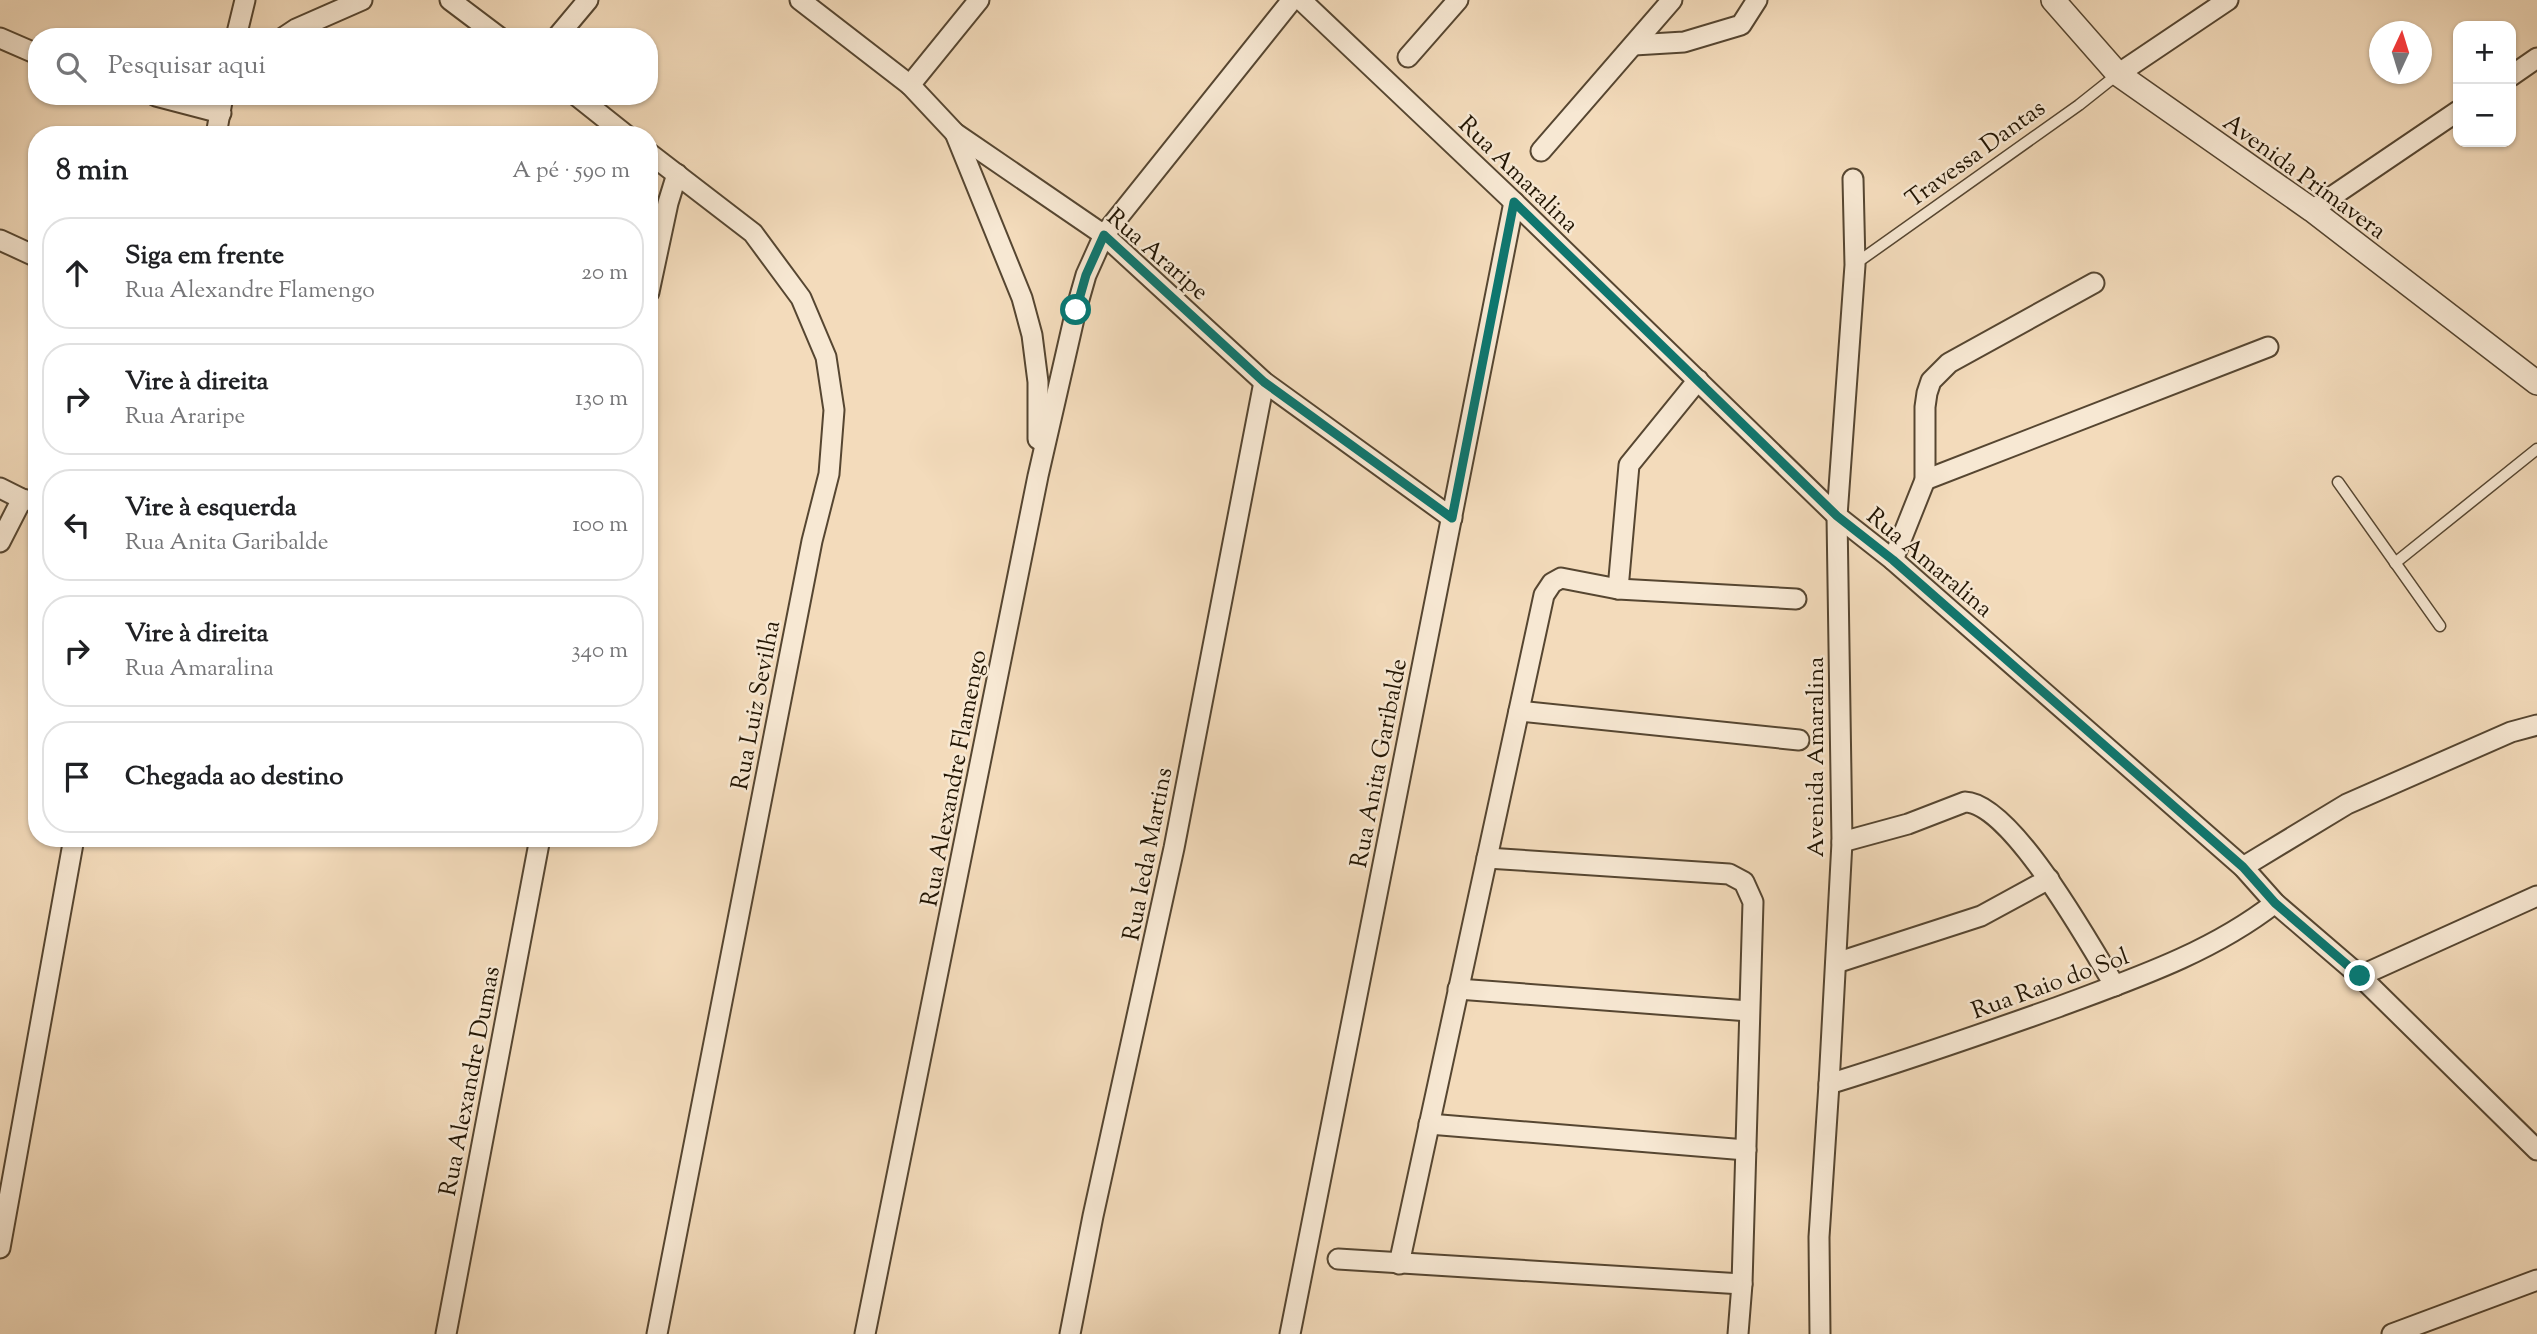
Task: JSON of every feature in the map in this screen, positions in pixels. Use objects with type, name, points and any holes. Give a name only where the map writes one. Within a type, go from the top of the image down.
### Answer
[{"type":"street","points":[[238,28],[245,0]]},
{"type":"street","points":[[298,28],[362,0]]},
{"type":"street","points":[[450,0],[487,28]]},
{"type":"street","points":[[565,28],[588,0]]},
{"type":"street","name":"Rua Araripe","points":[[800,0],[910,85],[955,134],[1104,235],[1264,382],[1452,518]]},
{"type":"street","points":[[910,85],[979,0]]},
{"type":"street","name":"Rua Alexandre Flamengo","points":[[865,1334],[1038,476],[1086,275],[1104,235],[1292,0]]},
{"type":"street","name":"Rua Amaralina","points":[[1301,0],[1514,202],[1837,516],[1893,560],[2243,867],[2275,903],[2360,976],[2537,1150]]},
{"type":"street","points":[[1408,57],[1458,0]]},
{"type":"street","points":[[1541,151],[1672,0]]},
{"type":"street","points":[[1634,45],[1684,43],[1741,25],[1757,0]]},
{"type":"street","name":"Avenida Primavera","points":[[2053,0],[2118,74],[2312,210],[2537,383]]},
{"type":"street","points":[[2118,74],[2228,0]]},
{"type":"street","points":[[0,38],[28,50]]},
{"type":"street","points":[[2516,73],[2537,58]]},
{"type":"street","points":[[218,126],[222,105]]},
{"type":"street","points":[[588,105],[615,126]]},
{"type":"street","points":[[2312,210],[2453,114]]},
{"type":"street","points":[[955,134],[1022,298],[1032,335],[1038,382],[1038,476]]},
{"type":"street","name":"Rua Luiz Sevilha","points":[[657,1334],[812,541],[829,474],[834,410],[826,357],[801,298],[753,233],[658,160]]},
{"type":"street","points":[[658,250],[677,174]]},
{"type":"street","name":"Avenida Amaralina","points":[[1821,1334],[1819,1237],[1842,842],[1837,516],[1855,265],[1853,179]]},
{"type":"street","name":"Rua Anita Garibalde","points":[[1290,1334],[1514,202]]},
{"type":"street","points":[[0,240],[28,253]]},
{"type":"street","points":[[1893,560],[1926,480],[1925,407],[1931,381],[1949,363],[2094,283]]},
{"type":"street","points":[[1926,480],[2268,347]]},
{"type":"street","points":[[1618,589],[1629,466],[1698,380]]},
{"type":"street","name":"Rua Ieda Martins","points":[[1070,1334],[1093,1216],[1174,849],[1264,382]]},
{"type":"street","points":[[0,488],[28,500]]},
{"type":"street","points":[[0,542],[28,501]]},
{"type":"street","points":[[1399,1264],[1544,595],[1552,583],[1561,578],[1618,589],[1796,599]]},
{"type":"street","points":[[1518,711],[1799,740]]},
{"type":"street","points":[[2243,867],[2347,804],[2511,732],[2537,725]]},
{"type":"street","points":[[1842,842],[1908,824],[1965,802],[1974,802],[1992,815],[2032,855],[2115,986]]},
{"type":"street","points":[[0,1248],[72,847]]},
{"type":"street","name":"Rua Alexandre Dumas","points":[[446,1334],[538,847]]},
{"type":"street","points":[[1486,858],[1729,874],[1744,882],[1753,902],[1742,1284],[1738,1334]]},
{"type":"street","points":[[1836,963],[1981,916],[2049,879]]},
{"type":"street","points":[[2360,976],[2537,895]]},
{"type":"street","name":"Rua Raio do Sol","points":[[1829,1084],[1926,1054],[2153,972],[2222,939],[2275,903]]},
{"type":"street","points":[[1458,989],[1749,1011]]},
{"type":"street","points":[[1429,1124],[1745,1150]]},
{"type":"street","points":[[1338,1259],[1742,1284]]},
{"type":"street","points":[[2392,1334],[2537,1280]]},
{"type":"lane","name":"Travessa Dantas","points":[[1855,265],[2118,74]]},
{"type":"lane","points":[[2395,563],[2537,449]]},
{"type":"lane","points":[[2338,482],[2440,626]]},
{"type":"route","points":[[1076,310],[1086,275],[1104,235],[1264,382],[1452,518],[1514,202],[1837,516],[1893,560],[2243,867],[2275,903],[2360,976]]}]
